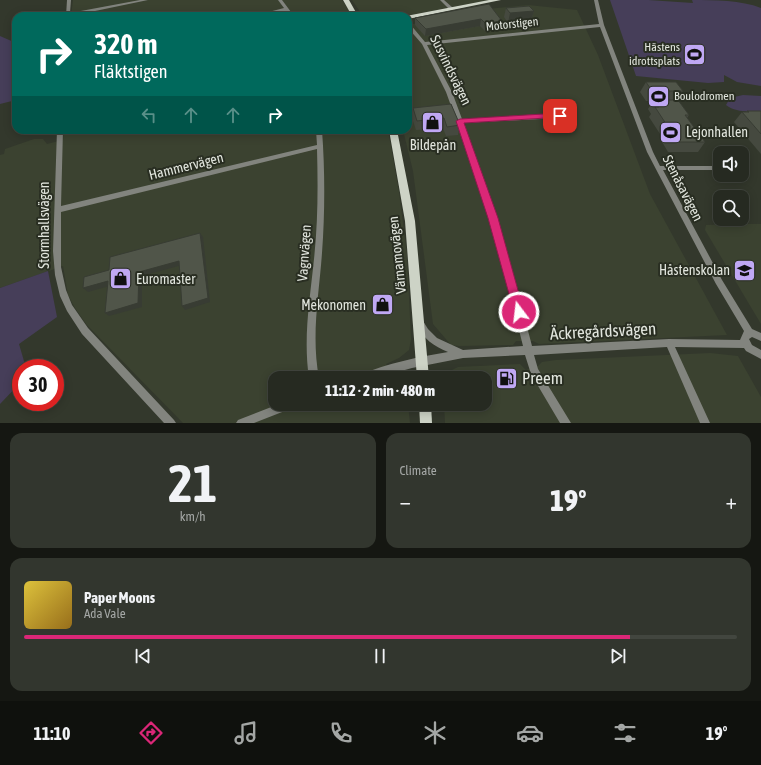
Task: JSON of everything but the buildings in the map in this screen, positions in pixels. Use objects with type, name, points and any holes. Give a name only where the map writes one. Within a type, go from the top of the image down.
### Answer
[{"type":"main road","points":[[412,16],[498,0]]},
{"type":"main road","points":[[346,1],[353,12]]},
{"type":"main road","name":"Värnamovägen","points":[[394,134],[410,221],[422,371]]},
{"type":"main road","points":[[425,411],[426,423]]},
{"type":"street","points":[[69,0],[69,12]]},
{"type":"street","points":[[88,12],[146,0]]},
{"type":"street","points":[[280,0],[289,12]]},
{"type":"street","points":[[442,0],[451,8]]},
{"type":"street","name":"Stenåsavägen","points":[[596,0],[602,25],[643,134],[658,168],[719,282],[750,333]]},
{"type":"street","points":[[273,12],[286,9]]},
{"type":"street","name":"Motorstigen","points":[[424,44],[602,25]]},
{"type":"street","name":"Susvindsvägen","points":[[412,30],[424,44],[449,92],[479,175],[506,262],[534,371],[566,423]]},
{"type":"street","points":[[460,121],[560,116]]},
{"type":"street","name":"Stormhallsvägen","points":[[60,134],[57,256],[59,282],[69,308],[85,331],[172,423]]},
{"type":"street","name":"Vagnvägen","points":[[313,371],[310,349],[320,226],[319,134]]},
{"type":"street","name":"Hammervägen","points":[[57,210],[320,146]]},
{"type":"street","points":[[658,168],[713,168]]},
{"type":"street","name":"Äckregårdsvägen","points":[[418,322],[436,343],[463,354]]},
{"type":"street","points":[[761,337],[750,333],[746,334],[744,337],[745,344],[751,350],[761,355]]},
{"type":"street","points":[[669,342],[705,423]]},
{"type":"street","name":"Äckregårdsvägen","points":[[421,360],[463,354],[669,342],[745,344]]},
{"type":"street","points":[[382,371],[421,360]]},
{"type":"street","points":[[241,423],[273,411]]},
{"type":"shaded area","points":[[73,0],[342,0],[350,12],[72,12]]},
{"type":"shaded area","points":[[352,0],[489,0],[412,15],[412,12],[360,12]]},
{"type":"shaded area","name":"Hästens idrottsplats","points":[[610,0],[648,0],[693,3],[692,0],[719,0],[745,3],[761,8],[761,86],[737,82],[724,75],[724,82],[708,83],[636,76]]},
{"type":"shaded area","points":[[528,5],[577,10],[598,55],[650,194],[727,335],[539,344],[533,341],[516,341],[513,345],[459,346],[451,345],[433,324],[413,171],[404,134],[412,134],[412,24],[487,9]]},
{"type":"shaded area","points":[[0,36],[12,41],[12,101],[0,104]]},
{"type":"shaded area","points":[[743,95],[761,96],[761,111],[738,110],[730,108],[726,105],[730,98]]},
{"type":"shaded area","points":[[64,134],[389,134],[399,192],[407,254],[411,339],[409,350],[399,358],[386,364],[389,371],[268,371],[268,411],[409,411],[410,423],[183,423],[86,324],[68,295],[63,266],[0,288],[0,155],[4,154],[5,149],[34,139],[43,139],[47,144],[63,140]]},
{"type":"shaded area","name":"Håstenskolan","points":[[749,224],[761,224],[761,324],[705,230],[706,225],[749,226]]},
{"type":"shaded area","points":[[48,271],[57,317],[19,344],[23,359],[12,359],[12,391],[0,404],[0,288]]},
{"type":"shaded area","points":[[710,353],[738,356],[761,397],[761,423],[445,423],[444,411],[492,411],[492,371],[450,371],[458,367],[520,364],[526,370],[538,366],[542,362],[556,360]]},
{"type":"place","name":"Hästens idrottsplats","points":[[695,54]]},
{"type":"place","name":"Boulodromen","points":[[658,96]]},
{"type":"place","name":"Bildepån","points":[[433,123]]},
{"type":"place","name":"Lejonhallen","points":[[671,132]]},
{"type":"place","name":"Håstenskolan","points":[[745,270]]},
{"type":"place","name":"Euromaster","points":[[120,279]]},
{"type":"place","name":"Mekonomen","points":[[382,305]]},
{"type":"place","name":"Preem","points":[[506,378]]},
{"type":"route","points":[[519,312],[493,218],[460,121],[560,116]]}]
